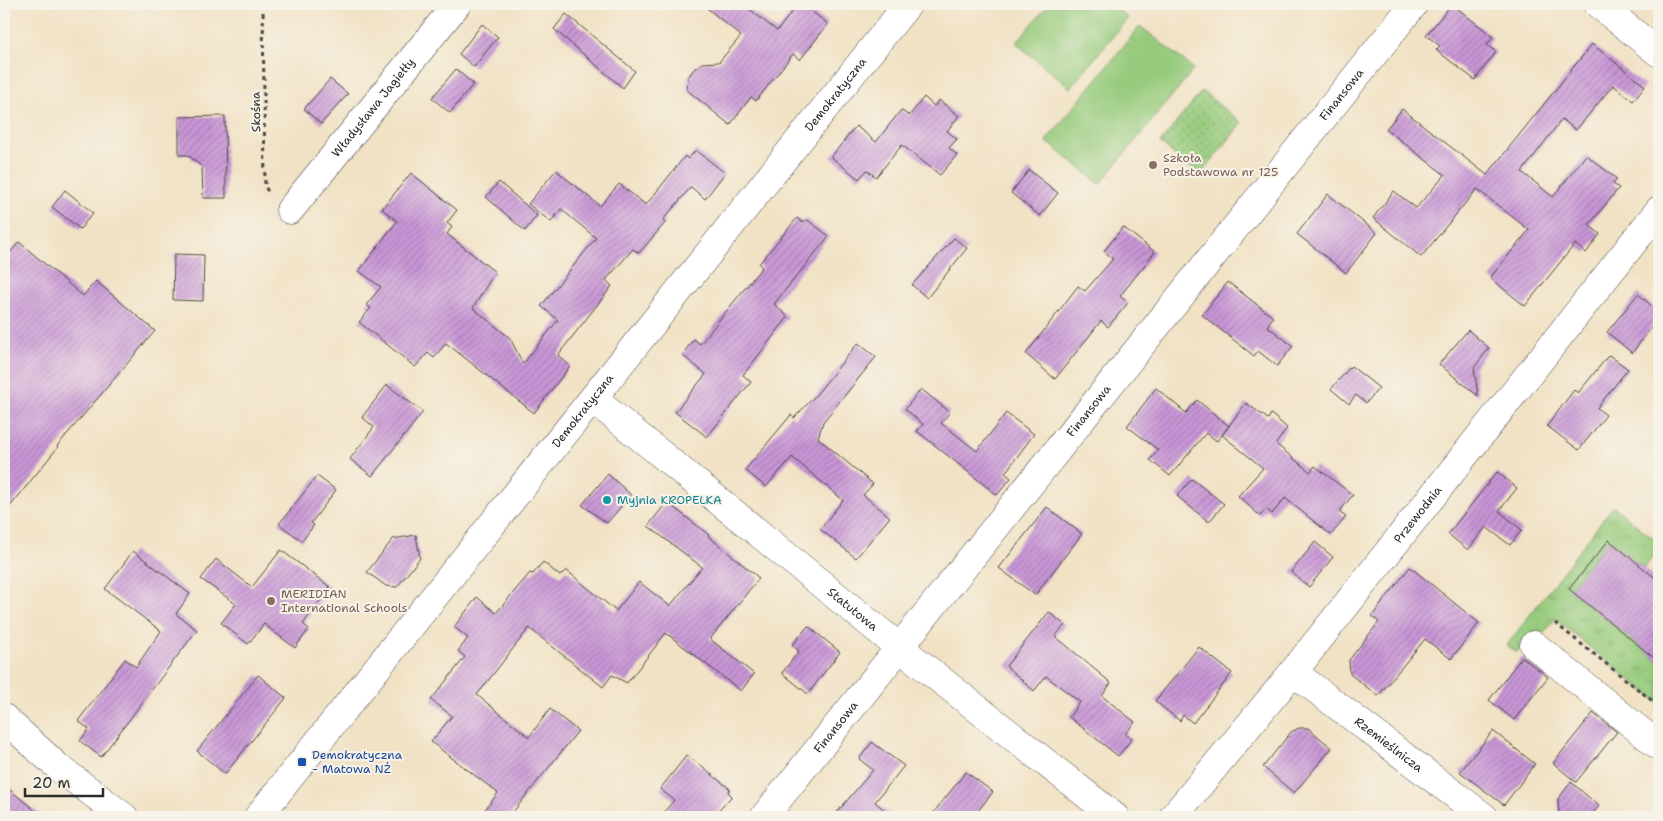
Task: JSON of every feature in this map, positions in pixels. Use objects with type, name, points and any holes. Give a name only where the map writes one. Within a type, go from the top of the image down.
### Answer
[{"type":"street","name":"Władysława Jagiełły","points":[[290,210],[458,4]]},
{"type":"street","name":"Demokratyczna","points":[[258,817],[908,4]]},
{"type":"street","name":"Finansowa","points":[[764,817],[1414,4]]},
{"type":"street","points":[[1598,4],[1659,53]]},
{"type":"street","name":"Przewodnia","points":[[1173,817],[1294,672],[1659,210]]},
{"type":"street","name":"Statutowa","points":[[593,399],[899,647],[1114,817]]},
{"type":"street","points":[[1534,645],[1659,746]]},
{"type":"street","name":"Rzemieślnicza","points":[[1294,672],[1484,817]]},
{"type":"street","points":[[4,718],[58,768],[124,817]]},
{"type":"path","name":"Skośna","points":[[263,4],[265,187],[272,197],[290,210]]},
{"type":"path","points":[[1555,623],[1659,706]]},
{"type":"green space","points":[[1049,4],[1111,4],[1128,18],[1070,88],[1016,43]]},
{"type":"green space","points":[[1140,26],[1194,69],[1100,184],[1046,141]]},
{"type":"green space","points":[[1202,91],[1242,123],[1200,175],[1160,143]]},
{"type":"green space","points":[[1613,506],[1659,543],[1659,554],[1657,552],[1644,568],[1608,540],[1569,589],[1659,662],[1659,703],[1555,619],[1539,639],[1531,634],[1516,653],[1507,645]]},
{"type":"building","points":[[702,4],[743,4],[777,31],[798,4],[802,4],[828,24],[800,60],[793,54],[756,101],[751,97],[730,125],[687,90],[688,77],[695,68],[702,63],[719,62],[741,36]]},
{"type":"building","points":[[1452,4],[1493,37],[1487,45],[1496,52],[1475,80],[1436,50],[1440,46],[1426,35]]},
{"type":"building","points":[[566,14],[635,71],[623,88],[554,29]]},
{"type":"building","points":[[482,24],[498,37],[474,67],[459,54]]},
{"type":"building","points":[[1592,44],[1645,86],[1633,101],[1613,85],[1576,130],[1562,119],[1522,172],[1553,197],[1586,155],[1617,179],[1613,184],[1619,188],[1589,225],[1600,234],[1586,253],[1575,244],[1525,306],[1490,278],[1529,230],[1477,189],[1421,257],[1373,218],[1394,191],[1416,208],[1445,175],[1386,129],[1402,109],[1487,175]]},
{"type":"building","points":[[456,69],[473,84],[450,113],[432,98]]},
{"type":"building","points":[[330,79],[348,94],[321,124],[304,109]]},
{"type":"building","points":[[924,97],[934,106],[939,100],[959,116],[947,131],[957,139],[949,148],[957,155],[940,175],[902,145],[876,177],[867,170],[859,179],[831,157],[856,126],[876,142],[901,110],[909,116]]},
{"type":"building","points":[[225,116],[226,198],[203,198],[202,167],[188,155],[179,155],[179,117]]},
{"type":"building","points":[[696,150],[725,173],[705,199],[691,187],[663,220],[666,222],[639,253],[633,249],[606,280],[612,286],[558,355],[570,366],[534,413],[446,343],[434,358],[428,353],[415,367],[359,322],[371,308],[366,305],[381,287],[359,271],[397,221],[382,209],[411,173],[457,210],[447,223],[452,227],[447,234],[495,272],[473,308],[510,338],[523,364],[558,320],[541,306],[596,238],[561,209],[551,222],[528,204],[556,170],[600,206],[619,184],[646,205],[685,156],[688,159]]},
{"type":"building","points":[[1029,170],[1058,193],[1040,216],[1011,193]]},
{"type":"building","points":[[499,182],[537,215],[525,231],[486,197]]},
{"type":"building","points":[[65,190],[93,213],[80,229],[52,207]]},
{"type":"building","points":[[1328,194],[1377,233],[1346,273],[1297,234]]},
{"type":"building","points":[[797,218],[803,223],[806,219],[829,236],[774,304],[788,317],[743,375],[751,382],[707,437],[675,412],[706,374],[682,355],[694,339],[700,344],[762,267],[759,264]]},
{"type":"building","points":[[1123,227],[1155,252],[1120,296],[1128,303],[1108,327],[1101,321],[1055,379],[1026,354],[1078,286],[1085,291],[1113,259],[1104,251]]},
{"type":"building","points":[[954,238],[967,248],[927,298],[912,285]]},
{"type":"building","points":[[19,242],[83,296],[96,281],[155,331],[57,446],[4,514],[4,260]]},
{"type":"building","points":[[174,254],[204,255],[203,301],[173,300]]},
{"type":"building","points":[[1228,282],[1273,317],[1267,326],[1293,346],[1277,366],[1258,351],[1254,356],[1202,315]]},
{"type":"building","points":[[1638,294],[1659,312],[1659,318],[1632,353],[1607,332]]},
{"type":"building","points":[[1468,330],[1489,348],[1474,368],[1478,396],[1439,364]]},
{"type":"building","points":[[858,343],[876,357],[823,422],[818,438],[873,484],[863,495],[890,517],[856,558],[820,529],[843,500],[792,457],[766,487],[745,470],[791,415],[794,418],[815,396]]},
{"type":"building","points":[[1609,355],[1628,369],[1597,408],[1606,415],[1579,450],[1547,426],[1574,390],[1578,393]]},
{"type":"building","points":[[1351,366],[1379,388],[1366,403],[1356,395],[1349,404],[1331,389]]},
{"type":"building","points":[[387,385],[423,412],[372,476],[350,459],[374,427],[362,417]]},
{"type":"building","points":[[1156,388],[1186,413],[1197,400],[1229,426],[1217,441],[1206,433],[1170,476],[1150,460],[1158,450],[1127,426]]},
{"type":"building","points":[[921,389],[950,412],[941,423],[977,451],[1006,413],[1034,434],[1005,473],[1011,478],[997,495],[917,431],[923,424],[905,409]]},
{"type":"building","points":[[1246,403],[1268,419],[1271,414],[1287,428],[1276,444],[1310,472],[1315,466],[1353,495],[1339,512],[1346,517],[1331,535],[1285,498],[1272,514],[1266,509],[1260,516],[1238,496],[1263,468],[1222,435]]},
{"type":"building","points":[[1497,472],[1517,488],[1499,511],[1522,530],[1510,545],[1486,527],[1468,550],[1448,534]]},
{"type":"building","name":"Myjnia KROPELKA","points":[[608,474],[631,495],[607,523],[582,505]]},
{"type":"building","points":[[317,476],[336,490],[311,523],[314,525],[302,541],[279,524]]},
{"type":"building","points":[[1192,479],[1224,504],[1209,522],[1177,496]]},
{"type":"building","points":[[667,502],[759,578],[710,639],[754,674],[741,691],[666,633],[627,683],[612,675],[603,687],[529,628],[477,695],[529,737],[550,709],[578,731],[509,817],[479,817],[498,793],[431,742],[452,716],[431,700],[465,657],[458,651],[468,638],[454,627],[477,597],[496,613],[530,573],[533,574],[543,562],[560,576],[566,570],[616,611],[639,582],[670,606],[702,567],[648,526]]},
{"type":"building","points":[[1047,507],[1082,534],[1035,595],[999,568]]},
{"type":"building","points":[[416,535],[420,558],[397,587],[386,586],[367,572],[393,539]]},
{"type":"building","points":[[1609,540],[1659,581],[1659,662],[1569,589]]},
{"type":"building","points":[[1315,542],[1333,557],[1309,587],[1291,572]]},
{"type":"building","name":"MERIDIAN International Schools","points":[[281,550],[330,587],[303,624],[309,629],[295,648],[264,624],[248,644],[221,623],[236,604],[201,579],[216,559],[252,587]]},
{"type":"building","points":[[133,551],[190,594],[176,614],[197,630],[101,757],[80,741],[89,729],[78,721],[125,659],[136,667],[161,631],[105,589]]},
{"type":"building","points":[[1410,567],[1479,623],[1451,659],[1425,639],[1378,696],[1350,674],[1349,660],[1379,622],[1372,616]]},
{"type":"building","points":[[1049,612],[1065,625],[1055,636],[1111,683],[1102,696],[1135,722],[1125,734],[1132,739],[1118,756],[1069,717],[1080,702],[1046,676],[1034,691],[1006,666]]},
{"type":"building","points":[[808,626],[840,652],[808,694],[782,673],[799,651],[792,645]]},
{"type":"building","points":[[1199,647],[1232,673],[1193,723],[1183,715],[1180,721],[1155,701]]},
{"type":"building","points":[[1522,657],[1548,677],[1514,720],[1489,700]]},
{"type":"building","points":[[258,675],[286,698],[225,774],[197,751]]},
{"type":"building","points":[[1593,713],[1617,732],[1576,782],[1553,763]]},
{"type":"building","points":[[1299,728],[1308,728],[1332,748],[1294,793],[1263,767],[1291,732]]},
{"type":"building","points":[[1493,731],[1535,764],[1504,805],[1460,772]]},
{"type":"building","points":[[872,742],[904,766],[875,802],[893,817],[833,817],[873,770],[859,759]]},
{"type":"building","points":[[687,755],[730,789],[728,792],[732,796],[713,817],[660,817],[674,800],[660,789]]},
{"type":"building","points":[[966,772],[993,792],[973,817],[930,817]]},
{"type":"building","points":[[1571,782],[1599,806],[1590,817],[1559,817],[1558,799]]},
{"type":"building","points":[[4,785],[43,817],[4,817]]},
{"type":"place","name":"Szkoła Podstawowa nr 125","points":[[1153,165]]},
{"type":"place","name":"Myjnia KROPELKA","points":[[607,500]]},
{"type":"place","name":"MERIDIAN International Schools","points":[[271,601]]},
{"type":"place","name":"Demokratyczna - Matowa NŻ","points":[[302,762]]}]
